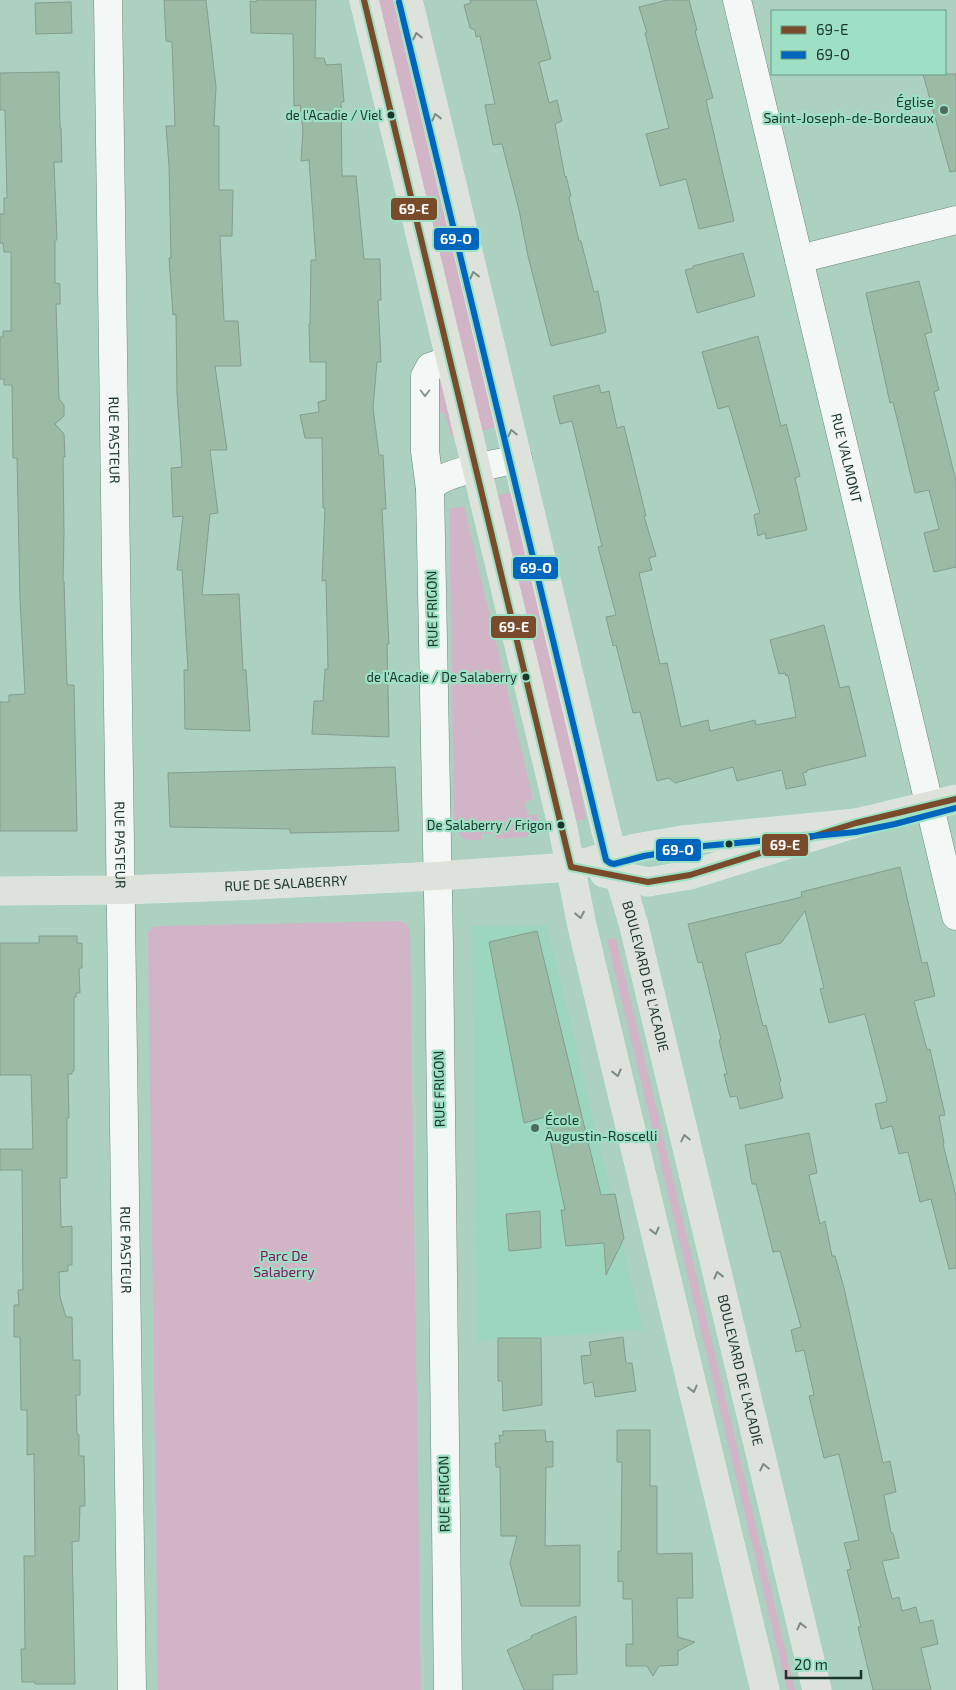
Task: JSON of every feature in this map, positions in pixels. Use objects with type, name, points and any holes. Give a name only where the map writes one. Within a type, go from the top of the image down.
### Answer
[{"type":"main road","points":[[364,0],[560,814],[582,926],[765,1690]]},
{"type":"main road","name":"BOULEVARD DE L'ACADIE","points":[[408,0],[616,866],[636,936],[816,1690]]},
{"type":"main road","name":"RUE DE SALABERRY","points":[[0,891],[121,890],[616,866],[648,882],[690,875],[856,823],[956,799]]},
{"type":"main road","name":"RUE DE SALABERRY","points":[[616,866],[636,848],[683,840],[856,823]]},
{"type":"street","name":"RUE PASTEUR","points":[[108,0],[132,1690]]},
{"type":"street","name":"RUE VALMONT","points":[[737,0],[956,916]]},
{"type":"street","points":[[799,259],[956,220]]},
{"type":"street","name":"RUE FRIGON","points":[[448,1690],[437,876],[430,488],[425,451],[425,376],[430,367],[450,360]]},
{"type":"street","points":[[430,488],[444,477],[518,459]]},
{"type":"shaded area","name":"École Augustin-Roscelli","points":[[547,925],[643,1330],[477,1341],[472,926]]},
{"type":"green space","points":[[377,0],[395,0],[497,427],[481,431]]},
{"type":"green space","points":[[438,382],[442,386],[454,436],[451,435],[444,413],[436,411]]},
{"type":"green space","points":[[513,492],[571,737],[586,819],[574,821],[496,496]]},
{"type":"green space","points":[[464,506],[533,799],[525,802],[528,816],[537,814],[536,830],[526,837],[496,839],[495,833],[481,834],[481,840],[465,839],[459,834],[454,819],[449,509]]},
{"type":"green space","name":"Parc De Salaberry","points":[[400,921],[407,925],[410,933],[421,1690],[158,1690],[148,932],[153,927],[163,926]]},
{"type":"green space","points":[[616,938],[795,1690],[787,1690],[607,940]]},
{"type":"building","points":[[164,0],[206,0],[216,87],[214,126],[219,126],[219,190],[233,190],[232,236],[220,236],[224,321],[238,321],[241,366],[215,366],[227,450],[210,450],[218,513],[210,514],[202,595],[239,594],[243,670],[246,670],[250,731],[185,729],[184,670],[188,670],[182,570],[177,570],[183,516],[173,517],[171,468],[182,467],[177,393],[176,314],[173,315],[169,258],[171,258],[169,166],[166,126],[175,126],[172,42],[166,41]]},
{"type":"building","points":[[256,0],[316,0],[315,58],[324,58],[326,65],[341,64],[344,102],[341,102],[342,176],[356,176],[364,259],[380,259],[381,300],[378,300],[381,362],[377,362],[373,408],[379,455],[383,455],[386,509],[382,509],[389,644],[387,644],[389,737],[312,734],[314,701],[323,701],[325,669],[328,669],[326,580],[322,581],[325,508],[323,508],[322,438],[305,438],[300,415],[319,412],[318,402],[326,400],[326,362],[310,362],[311,260],[316,260],[309,160],[301,161],[303,130],[300,105],[294,106],[293,34],[251,33],[250,1],[256,2]]},
{"type":"building","points":[[470,0],[536,0],[551,59],[539,62],[549,103],[557,100],[562,121],[555,124],[565,177],[571,196],[569,197],[579,241],[581,241],[594,292],[598,291],[606,332],[604,333],[551,346],[502,144],[493,145],[485,105],[495,104],[480,36],[476,37],[475,30],[470,28],[464,5],[471,3]]},
{"type":"building","points":[[667,0],[689,0],[697,30],[695,31],[713,98],[706,100],[734,221],[699,229],[686,179],[660,186],[646,134],[669,128],[645,33],[647,33],[639,7]]},
{"type":"building","points":[[71,2],[72,33],[36,34],[35,3]]},
{"type":"building","points":[[59,72],[62,162],[54,162],[57,240],[55,240],[55,283],[60,284],[60,304],[56,304],[59,399],[64,405],[64,416],[55,424],[64,434],[63,581],[67,685],[74,685],[77,831],[0,831],[0,702],[9,702],[9,695],[25,694],[20,600],[17,458],[13,458],[12,385],[4,385],[4,379],[0,379],[0,337],[3,337],[3,331],[11,331],[11,252],[4,252],[3,243],[0,243],[0,214],[4,214],[4,198],[7,198],[5,110],[0,110],[0,73]]},
{"type":"building","points":[[956,74],[956,171],[950,172],[923,75]]},
{"type":"building","points":[[743,253],[755,296],[697,313],[685,270],[693,268],[693,266]]},
{"type":"building","points":[[919,281],[932,332],[925,334],[939,390],[934,392],[956,481],[956,567],[934,572],[924,533],[939,529],[929,490],[915,493],[893,402],[890,403],[866,293]]},
{"type":"building","points":[[758,336],[781,426],[786,424],[800,476],[795,478],[807,530],[766,539],[765,533],[758,536],[754,515],[760,513],[729,406],[718,409],[702,352]]},
{"type":"building","points":[[599,385],[601,393],[609,391],[617,428],[624,426],[646,516],[644,516],[656,556],[649,558],[652,570],[639,573],[660,664],[667,663],[681,727],[708,720],[710,731],[755,720],[756,725],[796,717],[788,675],[786,676],[785,673],[779,674],[770,640],[824,625],[840,688],[849,686],[866,756],[807,770],[807,772],[803,773],[806,785],[786,789],[782,770],[737,781],[733,767],[675,783],[669,778],[657,781],[640,712],[633,713],[616,645],[613,646],[606,617],[616,615],[598,547],[602,546],[572,421],[560,424],[553,396]]},
{"type":"building","points":[[395,767],[399,831],[290,833],[290,829],[170,827],[168,773]]},
{"type":"building","points":[[900,867],[922,963],[927,962],[935,996],[914,1001],[927,1050],[930,1049],[945,1115],[939,1116],[943,1144],[956,1196],[956,1268],[949,1269],[931,1199],[920,1202],[908,1152],[899,1154],[892,1126],[881,1129],[875,1104],[886,1102],[887,1099],[865,1014],[829,1023],[820,989],[824,988],[805,911],[781,943],[745,953],[763,1026],[766,1025],[781,1081],[779,1082],[783,1098],[740,1109],[737,1096],[730,1097],[724,1074],[727,1074],[719,1040],[721,1039],[702,962],[698,963],[688,924],[802,897],[801,892]]},
{"type":"building","points":[[537,931],[601,1195],[615,1194],[624,1238],[606,1275],[604,1243],[566,1246],[561,1210],[565,1210],[545,1117],[524,1123],[489,942]]},
{"type":"building","points":[[39,936],[77,936],[77,943],[82,943],[82,968],[79,968],[80,993],[76,993],[76,997],[74,997],[74,1071],[72,1071],[72,1074],[68,1074],[67,1178],[60,1178],[61,1227],[72,1226],[72,1265],[68,1265],[68,1271],[59,1272],[60,1297],[66,1317],[72,1317],[73,1360],[80,1360],[80,1395],[76,1395],[77,1434],[79,1435],[79,1456],[84,1456],[85,1506],[80,1506],[79,1541],[72,1542],[75,1684],[35,1684],[35,1682],[22,1682],[21,1649],[25,1649],[24,1556],[35,1556],[34,1454],[27,1455],[27,1410],[21,1410],[20,1337],[14,1337],[14,1305],[19,1305],[18,1290],[23,1290],[22,1170],[0,1170],[0,1149],[33,1149],[31,1075],[0,1075],[0,943],[39,943]]},
{"type":"building","points":[[809,1133],[817,1173],[809,1175],[820,1224],[825,1221],[832,1256],[835,1256],[844,1288],[883,1463],[890,1461],[896,1492],[884,1495],[891,1533],[893,1533],[899,1558],[882,1561],[892,1599],[899,1597],[902,1611],[916,1607],[920,1623],[933,1620],[938,1644],[921,1648],[931,1690],[873,1690],[858,1627],[861,1627],[847,1570],[851,1569],[844,1543],[859,1540],[839,1454],[824,1458],[809,1396],[814,1395],[804,1350],[796,1352],[791,1330],[801,1327],[780,1251],[773,1252],[756,1184],[752,1184],[745,1145]]},
{"type":"building","points":[[540,1211],[541,1248],[509,1251],[506,1214]]},
{"type":"building","points":[[623,1337],[626,1363],[632,1363],[636,1391],[595,1397],[593,1382],[584,1384],[581,1356],[591,1355],[589,1342]]},
{"type":"building","points":[[498,1338],[541,1338],[542,1405],[503,1411],[502,1381],[498,1381]]},
{"type":"building","points":[[545,1430],[546,1442],[553,1441],[553,1467],[546,1467],[545,1546],[580,1545],[580,1606],[521,1606],[510,1563],[517,1536],[501,1536],[500,1467],[496,1467],[495,1443],[500,1443],[499,1435],[503,1436],[503,1431]]},
{"type":"building","points":[[617,1430],[650,1430],[650,1486],[657,1486],[657,1554],[692,1553],[693,1598],[677,1598],[678,1637],[695,1642],[678,1651],[678,1665],[659,1666],[653,1676],[647,1666],[626,1666],[626,1644],[633,1644],[632,1599],[623,1599],[623,1581],[618,1582],[618,1551],[621,1551],[622,1462],[617,1462]]},
{"type":"building","points":[[576,1616],[577,1674],[553,1675],[553,1690],[524,1690],[507,1650],[532,1638],[531,1636]]},
{"type":"transit line","name":"69-E","points":[[364,0],[571,867],[648,882],[690,875],[856,823],[956,799]]},
{"type":"transit line","name":"69-O","points":[[399,2],[606,860],[614,864],[644,856],[704,846],[856,832],[956,808]]},
{"type":"place","name":"Église Saint-Joseph-de-Bordeaux","points":[[944,110]]},
{"type":"place","name":"de l'Acadie / Viel","points":[[391,115]]},
{"type":"place","name":"de l'Acadie / De Salaberry","points":[[526,677]]},
{"type":"place","name":"De Salaberry / Frigon","points":[[561,825]]},
{"type":"place","name":"École Augustin-Roscelli","points":[[535,1128]]}]
